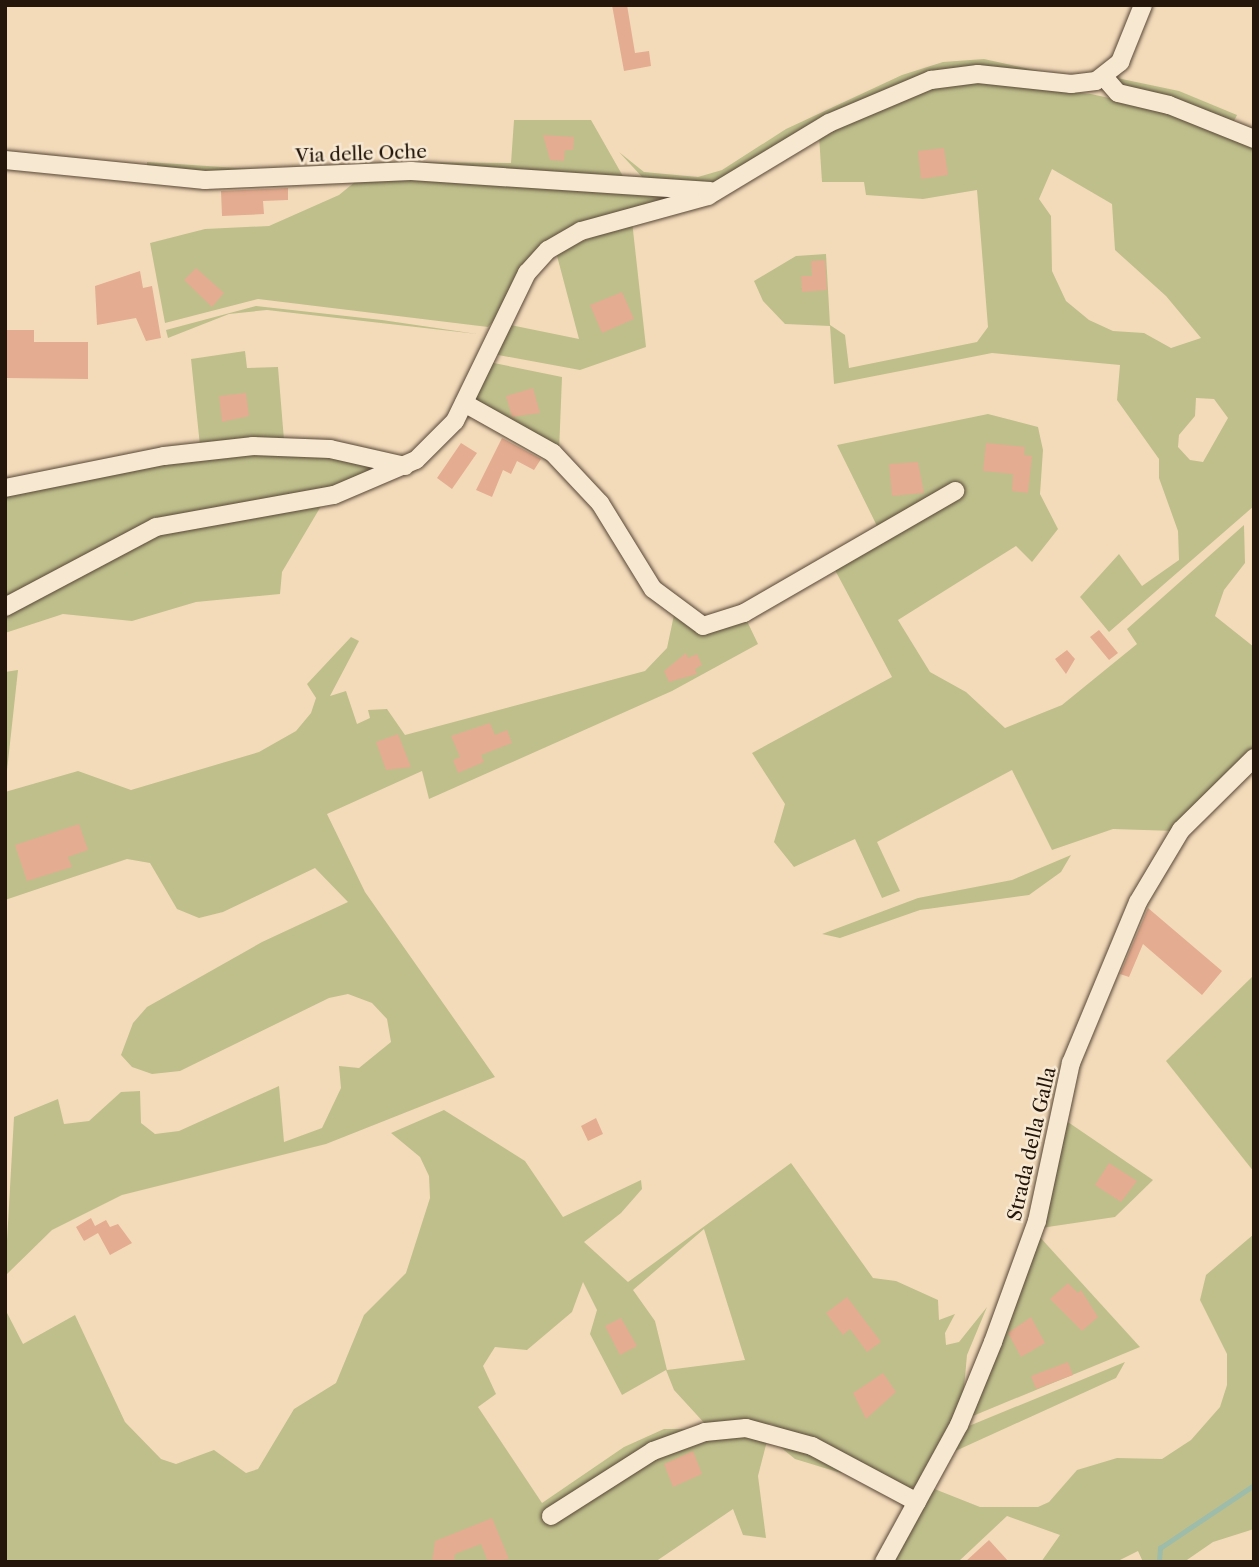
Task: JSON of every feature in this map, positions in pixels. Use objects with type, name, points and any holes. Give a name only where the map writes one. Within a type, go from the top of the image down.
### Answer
[{"type":"street","points":[[5,607],[156,527],[334,495],[405,466],[444,437],[464,403],[516,291],[548,250],[597,225],[718,191],[829,123],[931,80],[985,74],[1081,84],[1104,77],[1122,57],[1143,5]]},
{"type":"street","points":[[1104,77],[1118,93],[1169,105],[1254,139]]},
{"type":"street","name":"Via delle Oche","points":[[5,160],[213,181],[411,171],[718,191]]},
{"type":"street","points":[[464,403],[553,453],[600,503],[650,586],[704,626],[744,613],[955,491]]},
{"type":"street","points":[[5,488],[164,456],[253,446],[338,450],[405,466]]},
{"type":"street","name":"Strada della Galla","points":[[884,1562],[970,1400],[1029,1247],[1066,1079],[1138,902],[1176,836],[1254,758]]},
{"type":"street","points":[[551,1516],[653,1451],[705,1432],[746,1428],[812,1446],[917,1502]]},
{"type":"green space","points":[[984,59],[1061,76],[971,67],[939,71],[713,184],[644,179],[619,152],[644,172],[698,177],[722,170],[786,129],[902,75],[943,62]]},
{"type":"green space","points":[[1117,78],[1179,91],[1237,115],[1232,125],[1112,82]]},
{"type":"green space","points":[[982,82],[1091,94],[1159,109],[1254,144],[1254,506],[1109,632],[1080,597],[1119,554],[1142,586],[1179,560],[1178,531],[1159,478],[1159,459],[1117,400],[1120,365],[992,353],[834,384],[830,326],[785,324],[763,301],[754,281],[796,256],[826,254],[830,325],[845,335],[849,368],[977,342],[988,327],[977,190],[923,199],[866,195],[864,182],[822,182],[819,136],[938,86]],"holes":[[[1052,169],[1112,204],[1115,250],[1166,296],[1201,338],[1171,348],[1144,333],[1113,331],[1089,320],[1066,301],[1052,271],[1051,216],[1039,199]],[[1196,398],[1214,399],[1228,418],[1203,462],[1190,460],[1178,447],[1179,435],[1195,416]]]},
{"type":"green space","points":[[514,120],[591,120],[624,178],[217,176],[147,167],[147,162],[269,170],[392,162],[511,163]]},
{"type":"green space","points":[[395,176],[692,195],[577,227],[488,327],[258,299],[165,323],[150,243],[205,229],[269,226],[339,195],[361,177]]},
{"type":"green space","points":[[632,221],[646,347],[580,370],[493,354],[506,324],[579,339],[556,252]]},
{"type":"green space","points":[[256,306],[477,334],[267,310],[229,314],[168,338],[166,330]]},
{"type":"green space","points":[[245,351],[247,368],[278,367],[284,440],[200,446],[191,359]]},
{"type":"green space","points":[[489,362],[562,377],[559,452],[472,401]]},
{"type":"green space","points":[[988,414],[1038,427],[1043,450],[1040,494],[1058,529],[1032,562],[1016,546],[898,620],[930,672],[966,692],[1005,728],[1062,705],[1137,644],[1127,629],[1244,525],[1245,563],[1224,590],[1215,616],[1254,647],[1254,751],[1174,831],[1113,829],[1052,850],[1012,770],[877,842],[900,891],[882,898],[855,839],[794,867],[774,842],[785,804],[752,753],[892,677],[835,570],[879,530],[837,445]]},
{"type":"green space","points":[[317,453],[391,468],[354,484],[128,533],[5,601],[5,493],[212,455]]},
{"type":"green space","points":[[324,501],[282,572],[280,594],[196,602],[132,621],[63,614],[5,633],[5,613],[140,539]]},
{"type":"green space","points":[[674,615],[707,633],[746,619],[758,644],[672,691],[429,799],[422,771],[327,814],[365,892],[495,1077],[326,1144],[122,1195],[52,1230],[5,1276],[14,1117],[58,1099],[64,1124],[89,1121],[121,1092],[140,1091],[141,1123],[155,1134],[179,1131],[279,1086],[284,1142],[322,1128],[341,1088],[339,1066],[359,1068],[391,1042],[387,1019],[372,1003],[348,994],[329,998],[180,1071],[152,1074],[132,1067],[121,1055],[133,1023],[147,1007],[262,942],[348,902],[315,868],[223,912],[199,918],[177,909],[150,863],[127,859],[5,900],[5,792],[78,771],[131,790],[259,752],[296,731],[311,713],[316,698],[307,684],[351,637],[359,641],[330,696],[346,691],[357,724],[370,718],[368,710],[387,709],[405,735],[645,671],[667,648]]},
{"type":"green space","points":[[18,670],[5,789],[5,672]]},
{"type":"green space","points":[[1071,855],[1061,872],[1029,895],[920,910],[840,938],[822,934],[918,898],[1012,880]]},
{"type":"green space","points":[[1254,975],[1254,1172],[1166,1061]]},
{"type":"green space","points":[[444,1110],[525,1161],[563,1217],[641,1180],[642,1189],[621,1213],[584,1242],[628,1282],[791,1163],[873,1278],[896,1281],[938,1300],[939,1320],[955,1314],[945,1333],[946,1345],[959,1342],[987,1307],[967,1355],[963,1399],[920,1484],[907,1489],[771,1424],[707,1426],[674,1390],[666,1370],[622,1395],[590,1334],[597,1310],[583,1282],[572,1312],[527,1350],[495,1347],[483,1366],[496,1394],[478,1407],[542,1503],[624,1447],[664,1429],[693,1429],[632,1454],[548,1511],[679,1447],[728,1435],[768,1437],[758,1476],[766,1538],[743,1535],[733,1509],[655,1562],[6,1562],[5,1309],[23,1344],[75,1315],[125,1422],[161,1459],[176,1464],[214,1450],[246,1473],[258,1469],[294,1409],[336,1383],[364,1315],[406,1273],[430,1198],[429,1176],[420,1157],[391,1133]],"holes":[[[704,1229],[745,1360],[667,1370],[655,1321],[633,1290]]]},
{"type":"green space","points":[[1062,1118],[1153,1180],[1115,1217],[1041,1228]]},
{"type":"green space","points":[[1254,1234],[1254,1529],[1213,1542],[1184,1562],[1143,1562],[1138,1551],[1116,1562],[1041,1562],[1060,1535],[1007,1516],[958,1562],[891,1562],[932,1488],[980,1507],[1038,1507],[1049,1502],[1077,1470],[1117,1458],[1162,1459],[1191,1440],[1220,1407],[1227,1385],[1227,1354],[1200,1300],[1206,1275]]},
{"type":"green space","points":[[1038,1235],[1140,1347],[968,1418]]},
{"type":"green space","points":[[1125,1362],[1116,1378],[951,1453],[964,1428]]},
{"type":"green space","points":[[768,1437],[846,1469],[841,1473],[795,1459]]},
{"type":"building","points":[[612,5],[627,5],[635,53],[649,51],[651,66],[624,71]]},
{"type":"building","points":[[543,135],[574,137],[573,150],[565,150],[564,161],[550,160]]},
{"type":"building","points":[[944,148],[948,175],[921,179],[918,151]]},
{"type":"building","points":[[288,188],[288,200],[263,201],[264,214],[222,216],[221,191]]},
{"type":"building","points":[[825,260],[827,290],[802,292],[801,276],[812,276],[811,261]]},
{"type":"building","points":[[196,268],[224,293],[212,307],[184,280]]},
{"type":"building","points":[[140,271],[143,288],[152,286],[161,338],[146,341],[136,318],[97,325],[95,286]]},
{"type":"building","points":[[622,292],[634,319],[602,333],[590,305]]},
{"type":"building","points":[[5,330],[34,330],[34,342],[88,342],[88,379],[5,378]]},
{"type":"building","points":[[533,388],[540,413],[512,417],[506,396]]},
{"type":"building","points":[[246,393],[249,416],[222,422],[219,396]]},
{"type":"building","points":[[502,438],[541,459],[534,470],[517,461],[511,474],[503,470],[492,497],[476,490]]},
{"type":"building","points":[[461,443],[477,453],[452,489],[437,478]]},
{"type":"building","points":[[986,443],[1025,447],[1024,455],[1032,456],[1028,493],[1012,491],[1013,474],[983,471]]},
{"type":"building","points":[[918,462],[924,493],[892,496],[889,464]]},
{"type":"building","points":[[1099,630],[1118,653],[1109,660],[1090,637]]},
{"type":"building","points":[[1067,650],[1075,659],[1066,674],[1055,659]]},
{"type":"building","points":[[686,653],[688,658],[697,654],[702,665],[695,669],[697,674],[669,682],[664,671]]},
{"type":"building","points":[[490,723],[495,735],[507,730],[512,743],[481,755],[484,762],[458,773],[453,760],[460,757],[451,736]]},
{"type":"building","points":[[398,734],[411,767],[386,770],[376,742]]},
{"type":"building","points":[[79,824],[88,850],[68,857],[72,867],[27,881],[15,845]]},
{"type":"building","points":[[1148,908],[1222,971],[1202,995],[1143,944],[1129,977],[1120,974]]},
{"type":"building","points":[[596,1118],[603,1134],[588,1141],[581,1126]]},
{"type":"building","points":[[1109,1163],[1137,1181],[1121,1202],[1095,1185]]},
{"type":"building","points":[[91,1218],[95,1226],[106,1220],[110,1227],[118,1224],[132,1243],[110,1255],[98,1233],[84,1241],[76,1227]]},
{"type":"building","points":[[1068,1283],[1078,1293],[1081,1290],[1098,1317],[1082,1331],[1050,1299]]},
{"type":"building","points":[[847,1297],[881,1342],[867,1352],[850,1329],[843,1335],[826,1313]]},
{"type":"building","points":[[1031,1317],[1045,1343],[1021,1357],[1008,1333]]},
{"type":"building","points":[[621,1318],[637,1346],[620,1355],[605,1326]]},
{"type":"building","points":[[1068,1362],[1073,1375],[1036,1389],[1031,1376]]},
{"type":"building","points":[[883,1373],[896,1392],[866,1419],[853,1393]]},
{"type":"building","points":[[693,1451],[702,1474],[673,1487],[664,1464]]},
{"type":"building","points":[[492,1518],[509,1559],[488,1562],[481,1544],[455,1554],[454,1562],[432,1562],[435,1541]]},
{"type":"building","points":[[989,1540],[1009,1562],[965,1562]]},
{"type":"waterway","points":[[1159,1562],[1160,1548],[1254,1485]]}]
